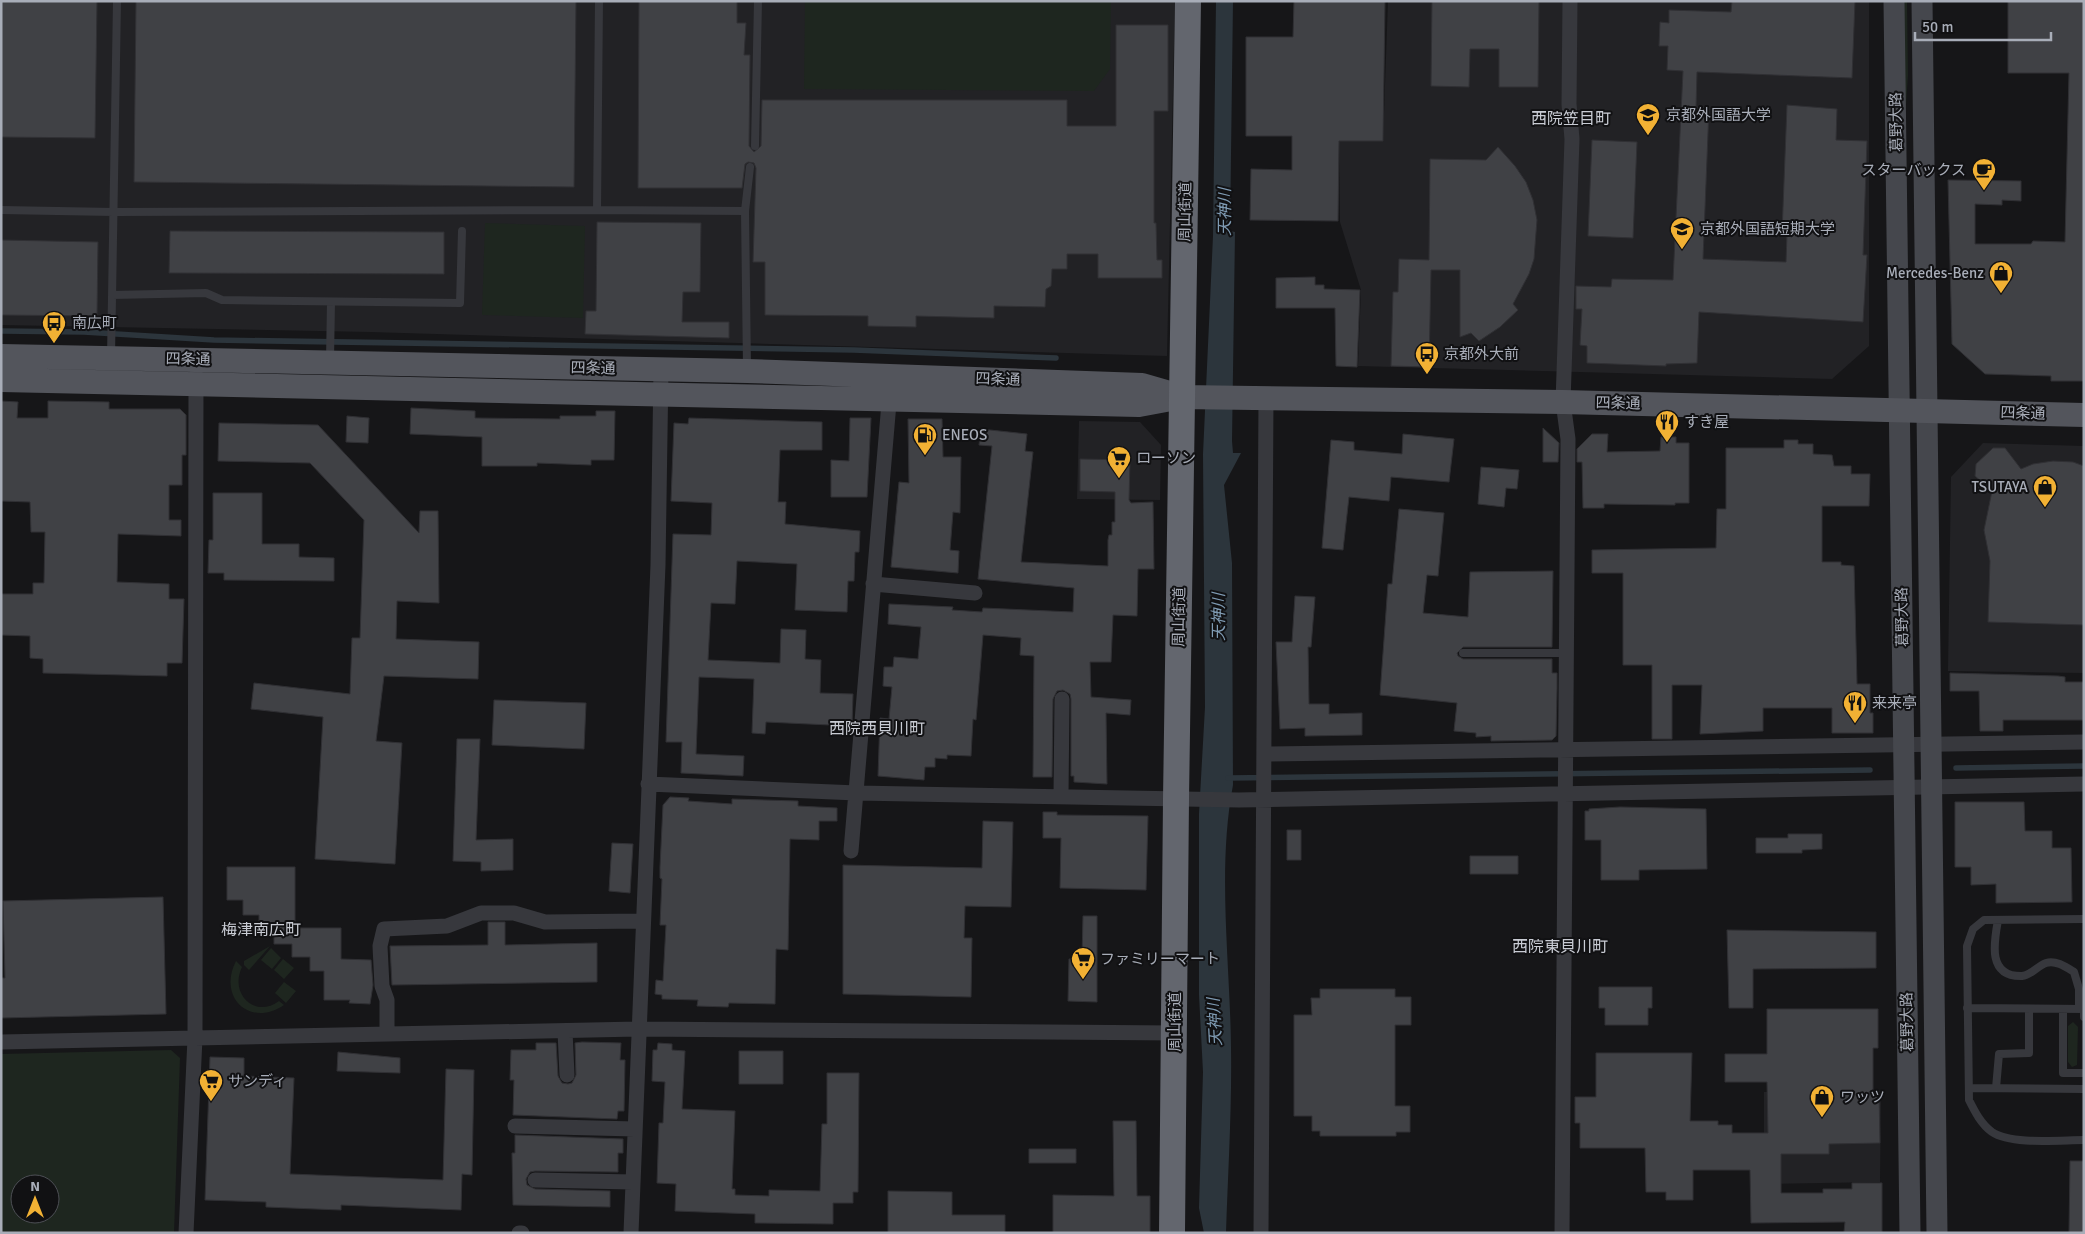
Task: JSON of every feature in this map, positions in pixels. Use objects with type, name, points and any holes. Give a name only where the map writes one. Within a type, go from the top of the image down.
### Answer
[{"type":"highway","name":"周山街道","points":[[1172,1233],[1175,1033],[1186,799],[1191,397],[1188,1]]},
{"type":"main road","name":"四条通","points":[[1,380],[111,364],[330,353],[661,369],[748,362],[891,375],[1142,385],[1191,397]]},
{"type":"main road","name":"四条通","points":[[1,356],[111,364],[197,384],[1141,405],[1191,397],[1563,402],[2084,415]]},
{"type":"street","points":[[1562,1233],[1568,439],[1563,402],[1572,138],[1569,104],[1570,1]]},
{"type":"street","name":"葛野大路","points":[[1894,1],[1910,1233]]},
{"type":"street","name":"葛野大路","points":[[1922,1],[1937,1233]]},
{"type":"street","points":[[186,1233],[195,1038],[196,359]]},
{"type":"street","points":[[631,1233],[658,565],[661,369]]},
{"type":"street","points":[[851,851],[891,375]]},
{"type":"street","points":[[1261,1233],[1266,398]]},
{"type":"street","points":[[873,584],[976,593]]},
{"type":"street","points":[[1902,600],[1930,600]]},
{"type":"street","points":[[1061,796],[1062,699]]},
{"type":"street","points":[[1264,759],[1566,750],[1931,750],[2084,742]]},
{"type":"street","points":[[648,784],[857,792],[1238,800],[1264,795],[1566,794],[1904,782],[2084,784]]},
{"type":"street","points":[[387,1034],[387,1000],[382,986],[380,946],[384,929],[446,926],[481,913],[514,914],[545,922],[643,921]]},
{"type":"street","points":[[1906,955],[1934,954]]},
{"type":"street","points":[[1,1042],[638,1029],[1175,1033]]},
{"type":"street","points":[[565,1031],[567,1075]]},
{"type":"street","points":[[1908,1085],[1936,1086]]},
{"type":"street","points":[[515,1126],[635,1128]]},
{"type":"street","points":[[535,1180],[633,1182]]},
{"type":"lane","points":[[111,364],[117,1]]},
{"type":"lane","points":[[598,210],[599,1]]},
{"type":"lane","points":[[755,146],[758,1]]},
{"type":"lane","points":[[748,362],[745,211],[750,167]]},
{"type":"lane","points":[[1,210],[114,212],[745,211]]},
{"type":"lane","points":[[112,295],[206,293],[222,300],[460,303],[462,230]]},
{"type":"lane","points":[[330,353],[331,302]]},
{"type":"lane","points":[[1463,653],[1567,653]]},
{"type":"lane","points":[[2084,919],[1984,920],[1973,929],[1968,938],[1967,1008],[1969,1100],[1977,1116],[1992,1132],[2014,1139],[2084,1140]]},
{"type":"lane","points":[[1998,920],[1993,949],[1997,963],[2007,973],[2023,976],[2045,963],[2060,963],[2074,972],[2079,989],[2079,1009]]},
{"type":"lane","points":[[1967,1008],[2084,1009],[2084,1016]]},
{"type":"lane","points":[[1996,1088],[1999,1054],[2029,1053],[2029,1009]]},
{"type":"lane","points":[[2063,1009],[2063,1073],[2084,1073]]},
{"type":"lane","points":[[1969,1088],[2084,1090]]},
{"type":"shaded area","points":[[1,1],[1175,1],[1167,356],[370,332],[1,325]]},
{"type":"shaded area","points":[[805,1],[1111,1],[1110,69],[1094,91],[804,89]]},
{"type":"shaded area","name":"京都外国語大学","points":[[1388,1],[1869,1],[1869,346],[1832,379],[1358,366],[1361,290],[1340,222],[1339,141],[1383,141]]},
{"type":"shaded area","points":[[1900,1],[1907,1],[1908,75],[1900,193]]},
{"type":"shaded area","points":[[485,223],[585,226],[583,318],[482,315]]},
{"type":"shaded area","name":"ローソン","points":[[1079,421],[1140,422],[1161,445],[1160,500],[1077,499]]},
{"type":"shaded area","points":[[1983,443],[2084,446],[2084,673],[1948,671],[1951,477]]},
{"type":"shaded area","points":[[270,946],[249,970],[244,965],[244,961]]},
{"type":"shaded area","points":[[271,948],[281,958],[272,969],[261,960]]},
{"type":"shaded area","points":[[283,959],[294,968],[284,979],[274,970]]},
{"type":"shaded area","points":[[236,961],[242,967],[239,986],[247,1001],[261,1007],[270,1006],[279,1001],[284,1005],[272,1011],[260,1013],[249,1011],[240,1006],[234,997],[231,987],[231,974]]},
{"type":"shaded area","points":[[284,982],[296,991],[286,1003],[275,993]]},
{"type":"shaded area","points":[[2073,1022],[2078,1027],[2077,1065],[2072,1067],[2068,1062],[2068,1026]]},
{"type":"shaded area","points":[[171,1050],[180,1058],[174,1233],[1,1233],[1,1054]]},
{"type":"shaded area","name":"ワッツ","points":[[1881,1091],[1880,1182],[1764,1184],[1764,1092]]},
{"type":"water","name":"天神川","points":[[1216,1],[1233,1],[1230,231],[1235,232],[1232,441],[1233,453],[1241,453],[1224,485],[1232,563],[1233,785],[1228,817],[1225,883],[1231,1070],[1226,1233],[1204,1233],[1199,1208],[1203,1072],[1199,995],[1199,814],[1205,707],[1203,454],[1213,236]]},
{"type":"building","points":[[1,1],[97,1],[95,138],[1,137]]},
{"type":"building","points":[[136,1],[576,1],[574,187],[134,182]]},
{"type":"building","points":[[639,1],[737,1],[737,23],[746,23],[744,55],[750,55],[749,146],[754,152],[761,146],[762,100],[1067,100],[1067,126],[1116,126],[1116,25],[1168,25],[1168,111],[1154,111],[1154,223],[1156,223],[1157,260],[1162,260],[1162,278],[1098,278],[1098,254],[1067,254],[1067,269],[1052,269],[1051,286],[1046,289],[1045,307],[994,306],[994,318],[916,316],[916,327],[868,326],[868,316],[765,315],[765,262],[753,262],[756,168],[754,163],[748,162],[745,164],[742,188],[638,188]]},
{"type":"building","points":[[1294,1],[1385,1],[1383,141],[1339,141],[1338,221],[1250,220],[1251,169],[1292,170],[1292,136],[1246,136],[1246,37],[1293,37]]},
{"type":"building","points":[[1432,1],[1539,1],[1538,87],[1499,87],[1499,49],[1470,49],[1469,87],[1431,86]]},
{"type":"building","points":[[1732,1],[1855,1],[1852,78],[1697,72],[1696,107],[1709,108],[1703,259],[1786,262],[1787,233],[1782,233],[1787,105],[1837,109],[1836,140],[1867,141],[1863,255],[1867,255],[1863,322],[1699,312],[1697,363],[1666,364],[1666,366],[1587,363],[1587,346],[1580,345],[1582,309],[1576,309],[1576,286],[1611,287],[1612,279],[1673,280],[1683,71],[1667,70],[1668,46],[1659,46],[1660,22],[1669,23],[1669,10],[1731,12]]},
{"type":"building","points":[[2008,1],[2084,1],[2084,381],[2051,381],[2051,376],[1985,374],[1952,344],[1948,180],[2021,181],[2021,201],[2002,200],[2002,205],[1975,204],[1975,244],[2031,244],[2033,241],[2065,242],[2069,73],[2008,73]]},
{"type":"building","points":[[1592,140],[1637,142],[1633,238],[1588,236]]},
{"type":"building","points":[[1498,147],[1526,182],[1533,200],[1537,220],[1534,259],[1529,274],[1513,304],[1518,310],[1500,327],[1479,341],[1471,333],[1460,337],[1460,270],[1431,270],[1429,367],[1391,366],[1393,292],[1398,292],[1399,259],[1429,260],[1430,159],[1486,160]]},
{"type":"building","points":[[597,222],[701,223],[700,292],[683,292],[682,322],[729,322],[729,338],[585,334],[586,311],[596,311]]},
{"type":"building","points":[[170,231],[444,232],[444,274],[169,273]]},
{"type":"building","points":[[1,240],[98,242],[97,316],[1,315]]},
{"type":"building","points":[[1315,277],[1315,285],[1324,285],[1324,289],[1360,290],[1357,367],[1336,366],[1335,308],[1276,308],[1276,278]]},
{"type":"building","points":[[1,401],[18,402],[17,418],[48,418],[48,401],[109,402],[109,409],[180,409],[186,415],[186,455],[182,455],[182,485],[169,485],[169,520],[181,520],[181,536],[118,534],[117,582],[169,584],[169,599],[184,599],[182,663],[167,663],[167,676],[43,673],[43,659],[30,658],[30,636],[1,635],[1,594],[33,594],[33,583],[44,583],[45,532],[31,532],[30,502],[1,501]]},
{"type":"building","points":[[411,408],[475,411],[475,418],[560,419],[560,416],[596,416],[596,411],[615,411],[614,460],[591,460],[591,465],[537,463],[537,466],[482,466],[482,437],[410,434]]},
{"type":"building","points":[[347,416],[369,418],[368,443],[346,442]]},
{"type":"building","points":[[689,418],[822,422],[822,450],[780,450],[778,502],[786,502],[785,524],[860,531],[859,552],[855,552],[854,581],[848,581],[847,612],[795,610],[797,564],[737,561],[735,604],[711,603],[708,660],[780,663],[781,629],[806,630],[805,659],[821,660],[820,693],[853,694],[852,726],[766,722],[765,734],[752,733],[754,679],[699,677],[696,754],[744,756],[743,776],[681,773],[682,742],[666,742],[673,534],[711,535],[712,503],[671,501],[674,423],[688,424]]},
{"type":"building","points":[[850,418],[871,418],[867,497],[831,497],[831,460],[849,461]]},
{"type":"building","points":[[908,419],[942,419],[943,457],[961,457],[960,513],[953,512],[950,550],[959,551],[958,573],[891,567],[899,482],[909,483]]},
{"type":"building","points":[[219,423],[318,425],[419,533],[420,511],[438,511],[439,603],[397,601],[396,639],[479,642],[478,679],[384,676],[376,741],[402,743],[395,864],[315,859],[323,717],[251,709],[254,683],[350,694],[352,638],[360,638],[364,520],[310,463],[218,461]]},
{"type":"building","points":[[1543,428],[1559,443],[1558,462],[1543,462]]},
{"type":"building","points":[[981,429],[1027,434],[1025,451],[1033,452],[1021,562],[1108,566],[1108,540],[1109,535],[1112,535],[1112,522],[1115,522],[1115,492],[1080,491],[1080,459],[1130,460],[1129,500],[1131,503],[1153,502],[1154,569],[1138,569],[1137,616],[1113,615],[1111,662],[1090,662],[1091,697],[1131,700],[1130,715],[1106,713],[1107,784],[1074,782],[1074,776],[1071,776],[1071,699],[1070,694],[1063,690],[1057,691],[1053,699],[1052,777],[1033,777],[1034,656],[1020,655],[1021,638],[983,635],[976,720],[973,719],[971,756],[947,755],[947,759],[935,758],[935,767],[925,767],[924,780],[878,776],[880,718],[889,719],[892,687],[883,686],[884,667],[893,667],[894,657],[918,659],[921,627],[888,624],[889,604],[953,607],[952,610],[982,612],[983,608],[1073,612],[1074,588],[978,579],[992,446],[979,445]]},
{"type":"building","points":[[1403,434],[1454,439],[1449,482],[1391,477],[1389,501],[1349,497],[1343,550],[1322,548],[1331,440],[1354,442],[1354,450],[1402,454]]},
{"type":"building","points":[[1592,434],[1608,434],[1607,452],[1660,451],[1661,437],[1676,437],[1676,443],[1689,443],[1689,503],[1675,503],[1675,505],[1604,504],[1604,508],[1583,508],[1582,462],[1577,462],[1577,449]]},
{"type":"building","points":[[1784,440],[1798,440],[1798,444],[1813,444],[1813,454],[1832,455],[1834,466],[1851,466],[1851,474],[1870,474],[1869,506],[1822,506],[1822,562],[1841,562],[1841,565],[1854,566],[1857,684],[1870,684],[1870,713],[1873,713],[1873,733],[1832,733],[1832,708],[1763,708],[1763,731],[1700,734],[1702,685],[1672,685],[1672,739],[1652,739],[1652,665],[1623,665],[1623,573],[1592,573],[1592,550],[1716,548],[1717,509],[1726,509],[1726,448],[1784,448]]},
{"type":"building","points":[[1993,448],[2005,448],[2021,469],[2033,464],[2053,461],[2073,462],[2084,466],[2084,625],[1988,622],[1990,561],[1984,530],[1992,491],[1975,476],[1976,464]]},
{"type":"building","points":[[1481,467],[1519,470],[1517,489],[1506,488],[1504,507],[1478,504]]},
{"type":"building","points":[[213,493],[262,493],[262,544],[299,544],[299,557],[334,558],[334,581],[224,580],[224,573],[208,573],[209,540],[213,540]]},
{"type":"building","points":[[1399,509],[1444,513],[1438,576],[1427,575],[1423,613],[1468,617],[1470,572],[1553,571],[1552,647],[1463,647],[1457,653],[1463,659],[1552,659],[1552,673],[1557,673],[1557,689],[1556,736],[1552,740],[1491,741],[1491,736],[1476,737],[1476,733],[1454,731],[1457,703],[1380,695],[1388,584],[1392,584]]},
{"type":"building","points":[[1295,596],[1315,597],[1311,647],[1308,647],[1309,704],[1329,704],[1329,714],[1362,713],[1362,735],[1305,736],[1305,728],[1280,729],[1276,642],[1292,642]]},
{"type":"building","points":[[1950,673],[2058,676],[2065,677],[2065,682],[2084,682],[2084,720],[2003,720],[2003,731],[1980,731],[1979,691],[1950,691]]},
{"type":"building","points":[[494,700],[586,703],[584,749],[492,745]]},
{"type":"building","points":[[457,739],[480,739],[476,840],[513,839],[513,870],[481,871],[481,862],[453,861]]},
{"type":"building","points":[[670,797],[689,798],[688,801],[732,804],[732,799],[798,801],[798,806],[837,808],[837,821],[819,821],[819,840],[790,839],[788,950],[776,949],[775,1004],[729,1003],[728,1007],[697,1006],[698,1000],[662,999],[662,995],[655,994],[656,980],[663,981],[666,925],[660,925],[662,879],[660,878],[660,867],[663,805]]},
{"type":"building","points":[[1955,802],[2024,802],[2025,831],[2052,831],[2052,848],[2071,848],[2072,902],[1996,903],[1996,884],[1971,885],[1971,867],[1955,867]]},
{"type":"building","points":[[1620,807],[1706,809],[1707,869],[1639,870],[1639,880],[1601,880],[1601,840],[1585,840],[1585,811],[1589,811],[1589,809]]},
{"type":"building","points":[[1043,812],[1057,812],[1057,815],[1148,816],[1146,890],[1060,888],[1061,838],[1043,838]]},
{"type":"building","points":[[983,821],[1013,822],[1011,907],[965,906],[964,938],[972,938],[971,997],[843,994],[843,865],[982,868]]},
{"type":"building","points":[[1287,830],[1301,830],[1301,860],[1287,860]]},
{"type":"building","points":[[1788,834],[1822,834],[1822,849],[1802,850],[1802,853],[1756,853],[1756,838],[1788,838]]},
{"type":"building","points":[[612,843],[633,844],[630,893],[609,891]]},
{"type":"building","points":[[1470,856],[1518,856],[1518,874],[1470,874]]},
{"type":"building","points":[[227,867],[295,867],[295,928],[341,928],[341,959],[371,960],[373,985],[370,1004],[349,1003],[350,1000],[324,1000],[324,971],[310,971],[310,957],[292,957],[292,944],[274,944],[274,930],[259,930],[259,915],[243,915],[243,900],[227,900]]},
{"type":"building","points":[[163,897],[166,1014],[1,1018],[1,978],[5,978],[3,901]]},
{"type":"building","name":"ファミリーマート","points":[[1083,916],[1097,916],[1097,1002],[1068,1001],[1069,959],[1082,959]]},
{"type":"building","points":[[488,922],[505,922],[505,945],[597,943],[597,982],[392,985],[390,946],[488,945]]},
{"type":"building","points":[[1727,930],[1876,932],[1876,968],[1753,969],[1753,1008],[1729,1008]]},
{"type":"building","points":[[1599,987],[1652,987],[1652,1008],[1648,1008],[1648,1025],[1605,1025],[1605,1008],[1599,1008]]},
{"type":"building","points":[[1320,989],[1395,989],[1395,997],[1411,997],[1411,1025],[1395,1025],[1395,1106],[1410,1106],[1410,1132],[1396,1132],[1396,1136],[1320,1136],[1320,1131],[1312,1131],[1312,1116],[1294,1116],[1294,1015],[1312,1015],[1311,998],[1320,998]]},
{"type":"building","points":[[1767,1009],[1878,1009],[1878,1048],[1873,1048],[1873,1092],[1879,1092],[1880,1143],[1829,1144],[1829,1154],[1781,1154],[1781,1193],[1823,1193],[1823,1189],[1852,1189],[1852,1183],[1882,1183],[1882,1232],[1844,1232],[1845,1222],[1751,1223],[1750,1170],[1693,1170],[1693,1200],[1666,1200],[1666,1192],[1646,1192],[1645,1148],[1580,1148],[1580,1123],[1575,1123],[1575,1097],[1596,1097],[1596,1053],[1692,1053],[1690,1121],[1718,1121],[1718,1125],[1732,1125],[1732,1133],[1768,1133],[1767,1082],[1725,1082],[1725,1054],[1767,1054]]},
{"type":"building","points":[[536,1043],[556,1043],[558,1076],[562,1083],[568,1084],[572,1083],[576,1075],[575,1043],[621,1043],[620,1060],[625,1060],[624,1111],[618,1111],[617,1119],[513,1115],[514,1080],[510,1080],[511,1050],[536,1050]]},
{"type":"building","points":[[658,1043],[672,1044],[672,1050],[685,1051],[682,1109],[735,1111],[732,1189],[735,1189],[735,1195],[769,1196],[769,1190],[820,1191],[822,1124],[827,1124],[827,1073],[859,1073],[858,1192],[853,1192],[853,1203],[833,1203],[833,1224],[755,1223],[755,1214],[675,1211],[676,1184],[657,1183],[659,1123],[663,1123],[665,1082],[652,1081],[653,1050],[657,1050]]},
{"type":"building","points":[[739,1051],[783,1051],[783,1084],[739,1084]]},
{"type":"building","points":[[338,1052],[400,1058],[400,1073],[337,1071]]},
{"type":"building","points":[[210,1057],[244,1058],[244,1076],[294,1078],[290,1174],[443,1180],[446,1069],[474,1070],[472,1175],[462,1174],[461,1210],[341,1205],[341,1210],[266,1207],[266,1202],[205,1200]]},
{"type":"building","points":[[1113,1121],[1136,1121],[1137,1196],[1150,1196],[1150,1233],[1053,1233],[1053,1195],[1114,1196]]},
{"type":"building","points":[[515,1135],[623,1139],[623,1153],[618,1153],[618,1172],[535,1171],[530,1172],[526,1179],[527,1185],[535,1189],[610,1191],[610,1207],[513,1205],[512,1153],[515,1153]]},
{"type":"building","points":[[1029,1149],[1076,1149],[1076,1163],[1029,1163]]},
{"type":"building","points":[[2070,1161],[2084,1161],[2084,1233],[2069,1233]]},
{"type":"building","points":[[888,1191],[952,1192],[952,1215],[1005,1215],[1005,1233],[888,1233]]},
{"type":"waterway","points":[[1,331],[84,332],[214,340],[854,350],[1056,358]]},
{"type":"waterway","points":[[1956,768],[2084,766]]},
{"type":"waterway","points":[[1228,778],[1870,770]]},
{"type":"place","name":"京都外国語大学","points":[[1648,136]]},
{"type":"place","name":"スターバックス","points":[[1984,191]]},
{"type":"place","name":"京都外国語短期大学","points":[[1682,250]]},
{"type":"place","name":"Mercedes-Benz","points":[[2001,294]]},
{"type":"place","name":"南広町","points":[[54,344]]},
{"type":"place","name":"京都外大前","points":[[1427,375]]},
{"type":"place","name":"すき屋","points":[[1667,443]]},
{"type":"place","name":"ENEOS","points":[[925,456]]},
{"type":"place","name":"ローソン","points":[[1119,479]]},
{"type":"place","name":"TSUTAYA","points":[[2045,508]]},
{"type":"place","name":"来来亭","points":[[1855,724]]},
{"type":"place","name":"ファミリーマート","points":[[1083,980]]},
{"type":"place","name":"サンディ","points":[[211,1102]]},
{"type":"place","name":"ワッツ","points":[[1822,1118]]},
{"type":"district","name":"西院笠目町","points":[[1571,118]]},
{"type":"district","name":"西院西貝川町","points":[[877,728]]},
{"type":"district","name":"梅津南広町","points":[[261,929]]},
{"type":"district","name":"西院東貝川町","points":[[1560,946]]}]
